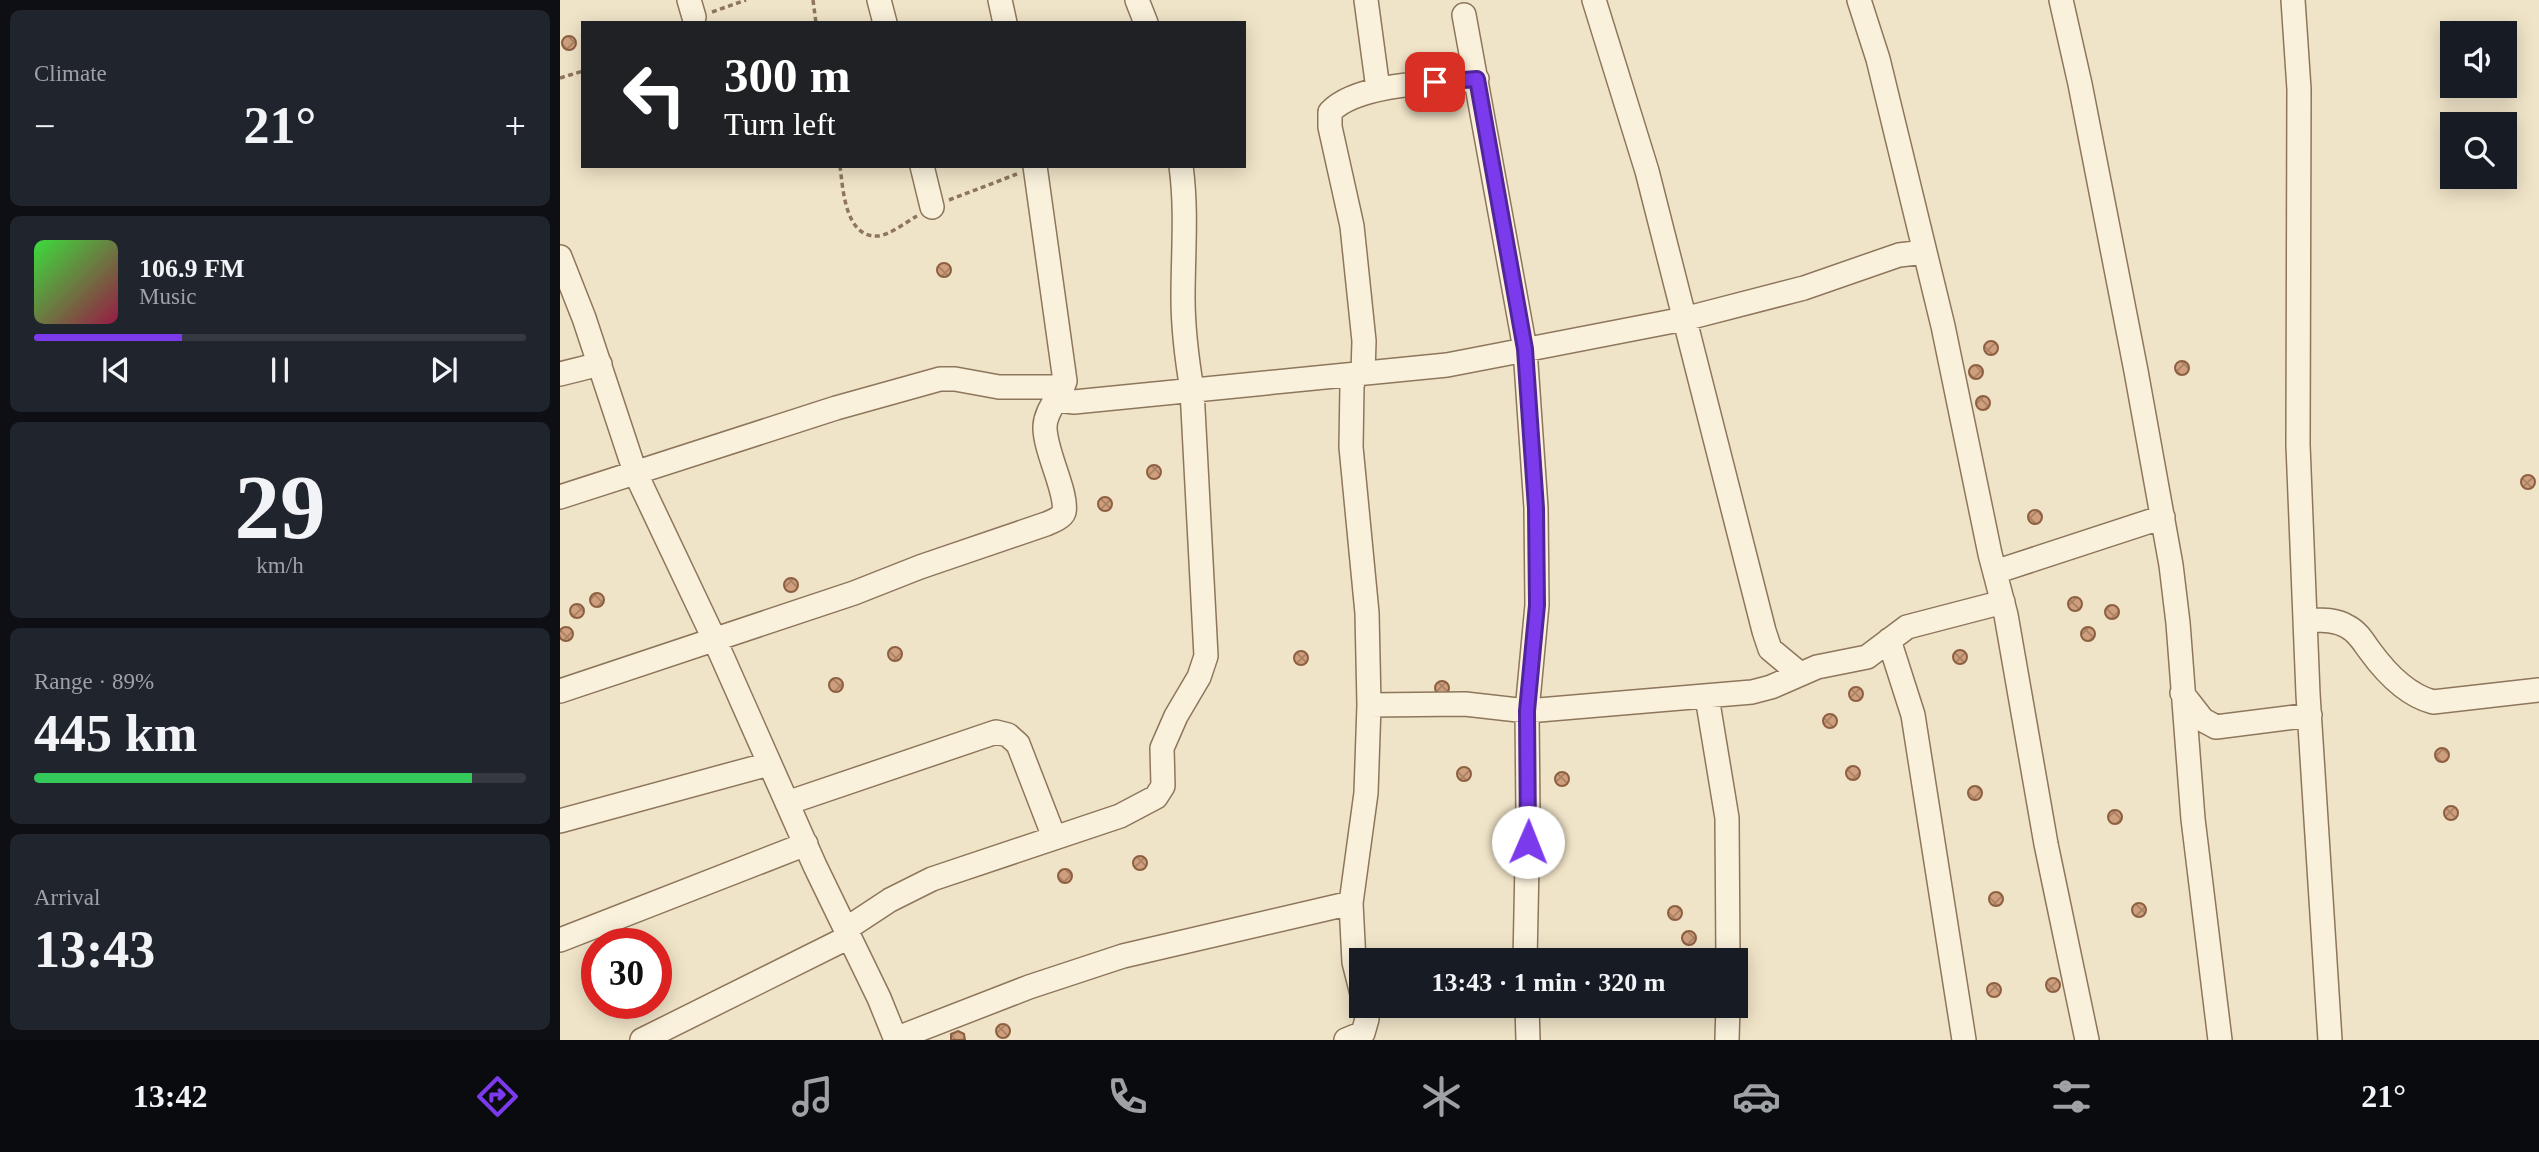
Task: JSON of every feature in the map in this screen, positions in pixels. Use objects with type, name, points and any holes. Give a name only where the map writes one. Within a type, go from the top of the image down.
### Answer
[{"type":"street","points":[[879,0],[884,21]]},
{"type":"street","points":[[1000,0],[1005,21]]},
{"type":"street","points":[[1137,0],[1145,21]]},
{"type":"street","points":[[1366,0],[1378,89]]},
{"type":"street","points":[[1594,0],[1647,171],[1764,631],[1770,649],[1799,673]]},
{"type":"street","points":[[1858,0],[1878,59],[1949,350],[2003,602],[2046,844],[2087,1040]]},
{"type":"street","points":[[2061,0],[2080,84],[2163,517],[2178,623],[2195,832],[2220,1040]]},
{"type":"street","points":[[2293,0],[2299,89],[2298,445],[2310,715],[2330,1040]]},
{"type":"street","points":[[1464,15],[1525,349],[1536,508],[1537,605],[1527,711],[1525,948]]},
{"type":"street","points":[[1352,948],[1350,903],[1366,793],[1369,705],[1367,613],[1351,447],[1352,386],[1359,374],[1364,341],[1352,226],[1330,127],[1330,112],[1337,104],[1393,85],[1477,79]]},
{"type":"street","points":[[922,168],[932,207]]},
{"type":"street","points":[[560,691],[715,641],[1046,524],[1062,516],[1062,495],[1049,452],[1045,423],[1060,393],[1064,369],[1035,168]]},
{"type":"street","points":[[642,1040],[847,933],[890,900],[932,879],[1120,816],[1156,797],[1163,786],[1162,748],[1175,716],[1204,668],[1206,656],[1192,390],[1185,353],[1183,299],[1186,220],[1181,168]]},
{"type":"street","points":[[560,497],[835,408],[940,379],[1060,393],[1074,402],[1447,365],[1684,319],[1804,288],[1899,254],[1926,252]]},
{"type":"street","points":[[560,257],[600,364],[635,472],[715,641],[895,1039],[1029,987],[1123,956],[1350,903]]},
{"type":"street","points":[[560,374],[600,364]]},
{"type":"street","points":[[1995,572],[2163,517]]},
{"type":"street","points":[[1369,705],[1465,704],[1527,711],[1641,700],[1707,697],[1761,689],[1817,667],[1867,657],[1907,626],[2003,602]]},
{"type":"street","points":[[2305,620],[2326,621],[2350,627],[2404,688],[2418,698],[2433,702],[2539,690]]},
{"type":"street","points":[[1889,640],[1913,715],[1964,1040]]},
{"type":"street","points":[[2182,693],[2203,720],[2216,727],[2310,715]]},
{"type":"street","points":[[1707,697],[1727,818],[1728,948]]},
{"type":"street","points":[[787,803],[996,732],[1008,735],[1018,744],[1054,837]]},
{"type":"street","points":[[560,821],[769,764]]},
{"type":"street","points":[[560,940],[806,844]]},
{"type":"street","points":[[1346,1040],[1363,1032],[1367,1018]]},
{"type":"street","points":[[1527,1018],[1528,1040]]},
{"type":"street","points":[[1727,1040],[1728,1018]]},
{"type":"path","points":[[813,0],[816,21]]},
{"type":"path","points":[[560,78],[581,72]]},
{"type":"building","points":[[566,36],[572,36],[576,43],[572,50],[566,50],[562,46],[562,40]]},
{"type":"building","points":[[941,263],[947,263],[951,270],[947,277],[941,277],[937,273],[937,267]]},
{"type":"building","points":[[1988,341],[1994,341],[1998,348],[1994,355],[1988,355],[1984,351],[1984,345]]},
{"type":"building","points":[[2179,361],[2185,361],[2189,368],[2185,375],[2179,375],[2175,371],[2175,365]]},
{"type":"building","points":[[1973,365],[1979,365],[1983,372],[1979,379],[1973,379],[1969,375],[1969,369]]},
{"type":"building","points":[[1980,396],[1986,396],[1990,403],[1986,410],[1980,410],[1976,406],[1976,400]]},
{"type":"building","points":[[1151,465],[1157,465],[1161,472],[1157,479],[1151,479],[1147,475],[1147,469]]},
{"type":"building","points":[[2525,475],[2531,475],[2535,482],[2531,489],[2525,489],[2521,485],[2521,479]]},
{"type":"building","points":[[1102,497],[1108,497],[1112,504],[1108,511],[1102,511],[1098,507],[1098,501]]},
{"type":"building","points":[[2032,510],[2038,510],[2042,517],[2038,524],[2032,524],[2028,520],[2028,514]]},
{"type":"building","points":[[788,578],[794,578],[798,585],[794,592],[788,592],[784,588],[784,582]]},
{"type":"building","points":[[594,593],[600,593],[604,600],[600,607],[594,607],[590,603],[590,597]]},
{"type":"building","points":[[2072,597],[2078,597],[2082,604],[2078,611],[2072,611],[2068,607],[2068,601]]},
{"type":"building","points":[[574,604],[580,604],[584,611],[580,618],[574,618],[570,614],[570,608]]},
{"type":"building","points":[[2109,605],[2115,605],[2119,612],[2115,619],[2109,619],[2105,615],[2105,609]]},
{"type":"building","points":[[566,627],[572,631],[571,639],[561,639],[561,629]]},
{"type":"building","points":[[2085,627],[2091,627],[2095,634],[2091,641],[2085,641],[2081,637],[2081,631]]},
{"type":"building","points":[[892,647],[898,647],[902,654],[898,661],[892,661],[888,657],[888,651]]},
{"type":"building","points":[[1957,650],[1963,650],[1967,657],[1963,664],[1957,664],[1953,660],[1953,654]]},
{"type":"building","points":[[1298,651],[1304,651],[1308,658],[1304,665],[1298,665],[1294,661],[1294,655]]},
{"type":"building","points":[[833,678],[839,678],[843,685],[839,692],[833,692],[829,688],[829,682]]},
{"type":"building","points":[[1442,681],[1447,683],[1447,693],[1442,695],[1437,693],[1435,688],[1437,683]]},
{"type":"building","points":[[1853,687],[1859,687],[1863,694],[1859,701],[1853,701],[1849,697],[1849,691]]},
{"type":"building","points":[[1827,714],[1833,714],[1837,721],[1833,728],[1827,728],[1823,724],[1823,718]]},
{"type":"building","points":[[2439,748],[2445,748],[2449,755],[2445,762],[2439,762],[2435,758],[2435,752]]},
{"type":"building","points":[[1850,766],[1856,766],[1860,773],[1856,780],[1850,780],[1846,776],[1846,770]]},
{"type":"building","points":[[1461,767],[1467,767],[1471,774],[1467,781],[1461,781],[1457,777],[1457,771]]},
{"type":"building","points":[[1559,772],[1565,772],[1569,779],[1565,786],[1559,786],[1555,782],[1555,776]]},
{"type":"building","points":[[1972,786],[1978,786],[1982,793],[1978,800],[1972,800],[1968,796],[1968,790]]},
{"type":"building","points":[[2448,806],[2454,806],[2458,813],[2454,820],[2448,820],[2444,816],[2444,810]]},
{"type":"building","points":[[2112,810],[2118,810],[2122,817],[2118,824],[2112,824],[2108,820],[2108,814]]},
{"type":"building","points":[[1137,856],[1143,856],[1147,863],[1143,870],[1137,870],[1133,866],[1133,860]]},
{"type":"building","points":[[1062,869],[1068,869],[1072,876],[1068,883],[1062,883],[1058,879],[1058,873]]},
{"type":"building","points":[[1993,892],[1999,892],[2003,899],[1999,906],[1993,906],[1989,902],[1989,896]]},
{"type":"building","points":[[2136,903],[2142,903],[2146,910],[2142,917],[2136,917],[2132,913],[2132,907]]},
{"type":"building","points":[[1672,906],[1678,906],[1682,913],[1678,920],[1672,920],[1668,916],[1668,910]]},
{"type":"building","points":[[1686,931],[1692,931],[1696,938],[1692,945],[1686,945],[1682,941],[1682,935]]},
{"type":"building","points":[[2050,978],[2056,978],[2060,985],[2056,992],[2050,992],[2046,988],[2046,982]]},
{"type":"building","points":[[1991,983],[1997,983],[2001,990],[1997,997],[1991,997],[1987,993],[1987,987]]},
{"type":"building","points":[[1000,1024],[1006,1024],[1010,1031],[1006,1038],[1000,1038],[996,1034],[996,1028]]},
{"type":"building","points":[[958,1031],[964,1034],[965,1040],[951,1040],[951,1034]]},
{"type":"route","points":[[1435,82],[1477,79],[1525,349],[1536,508],[1537,605],[1527,711],[1528,842]]}]
